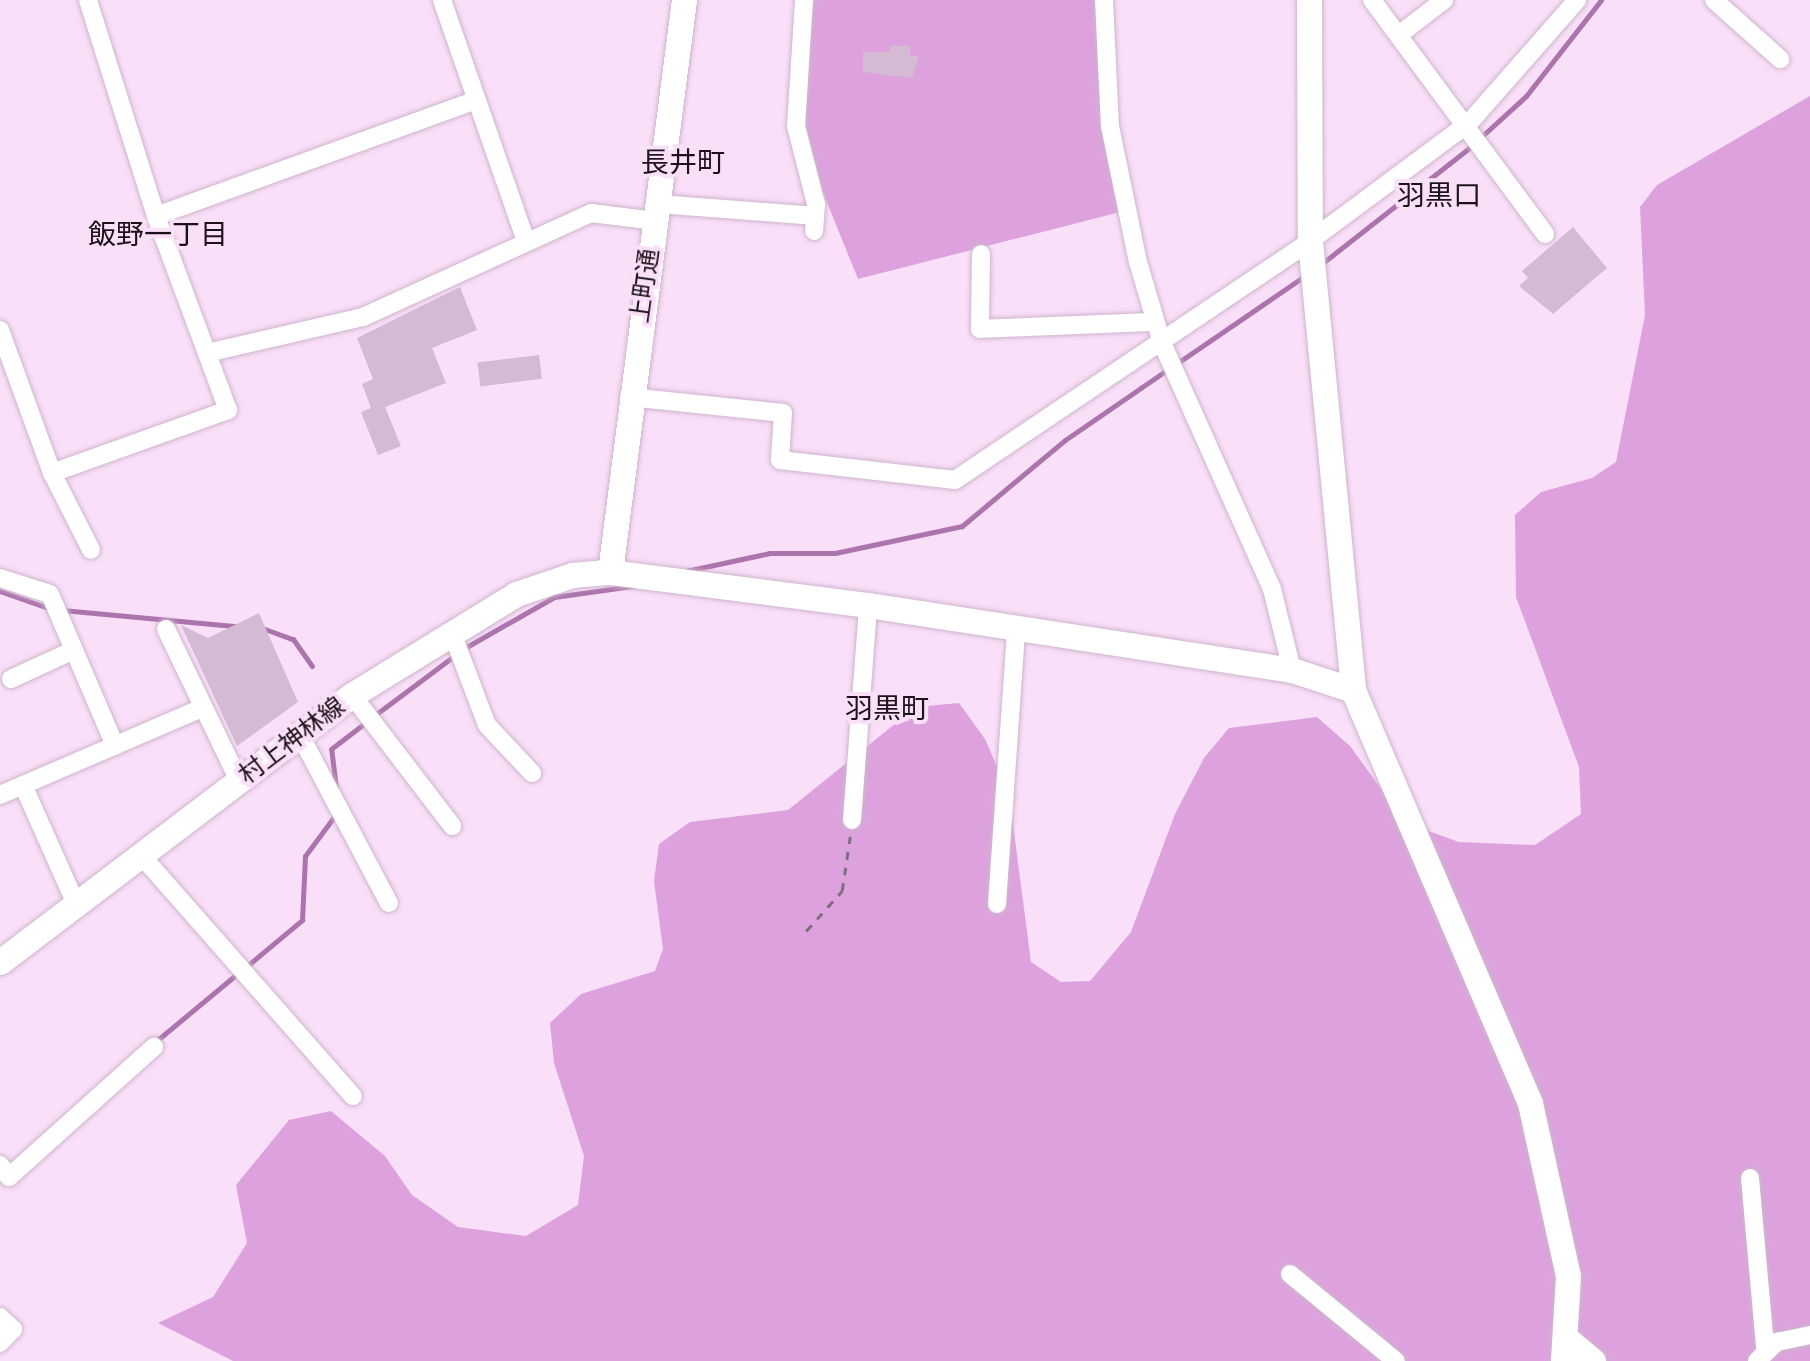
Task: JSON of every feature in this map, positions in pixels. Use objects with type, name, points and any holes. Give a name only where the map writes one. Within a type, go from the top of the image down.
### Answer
[{"type":"street","points":[[52,473],[228,410],[156,216],[88,0]]},
{"type":"street","points":[[442,0],[525,238]]},
{"type":"street","name":"上町通","points":[[610,572],[629,397],[684,0]]},
{"type":"street","points":[[207,352],[363,316],[525,238],[591,213],[656,213],[814,224],[796,126],[804,0]]},
{"type":"street","points":[[1104,0],[1110,126],[1124,213],[1162,344],[1272,589],[1292,670]]},
{"type":"street","points":[[1309,0],[1310,241],[1353,690],[1530,1103],[1568,1276],[1565,1350],[1593,1361]]},
{"type":"street","points":[[1372,0],[1469,124],[1546,234]]},
{"type":"street","points":[[1400,34],[1444,0]]},
{"type":"street","points":[[629,397],[784,413],[780,460],[955,480],[1162,344],[1469,124],[1577,0]]},
{"type":"street","points":[[1714,0],[1780,59]]},
{"type":"street","points":[[156,216],[477,100]]},
{"type":"street","points":[[981,254],[980,329],[1156,322]]},
{"type":"street","points":[[0,330],[52,473],[91,550]]},
{"type":"street","name":"村上神林線","points":[[1,958],[352,696],[544,581],[610,572],[868,605],[1292,670],[1353,690]]},
{"type":"street","points":[[0,578],[50,594],[115,746]]},
{"type":"street","points":[[852,820],[868,605]]},
{"type":"street","points":[[166,629],[239,781]]},
{"type":"street","points":[[997,904],[1016,630]]},
{"type":"street","points":[[452,634],[487,725],[532,773]]},
{"type":"street","points":[[11,679],[74,650]]},
{"type":"street","points":[[352,696],[452,826]]},
{"type":"street","points":[[0,795],[202,708]]},
{"type":"street","points":[[300,735],[389,903]]},
{"type":"street","points":[[23,785],[76,904]]},
{"type":"street","points":[[141,855],[353,1096]]},
{"type":"street","points":[[0,1165],[10,1177],[154,1047]]},
{"type":"street","points":[[1750,1178],[1761,1354],[1810,1335]]},
{"type":"street","points":[[1290,1274],[1396,1361]]},
{"type":"street","points":[[0,1317],[12,1328],[0,1343]]},
{"type":"path","points":[[806,931],[842,890],[852,820]]},
{"type":"shaded area","points":[[813,0],[1098,0],[1132,209],[858,279],[809,158],[802,86]]},
{"type":"shaded area","points":[[1810,96],[1810,1361],[233,1361],[158,1323],[213,1297],[247,1243],[236,1185],[289,1120],[331,1111],[385,1156],[412,1195],[458,1227],[526,1236],[578,1205],[584,1156],[554,1063],[550,1023],[581,994],[655,971],[663,949],[654,881],[659,844],[690,822],[788,810],[916,707],[959,703],[985,739],[1009,794],[1031,962],[1061,982],[1090,981],[1131,932],[1175,814],[1204,758],[1229,728],[1317,717],[1350,746],[1406,823],[1459,842],[1535,845],[1581,814],[1579,767],[1516,597],[1515,515],[1541,492],[1592,478],[1616,462],[1645,315],[1640,207],[1657,185]]},
{"type":"building","points":[[890,46],[910,46],[910,56],[919,56],[912,78],[863,72],[863,52],[890,52]]},
{"type":"building","points":[[1573,227],[1607,268],[1553,314],[1519,286],[1528,278],[1522,271]]},
{"type":"building","points":[[460,287],[477,330],[432,348],[446,383],[385,407],[401,446],[378,455],[361,412],[371,408],[362,384],[373,379],[357,338]]},
{"type":"building","points":[[539,355],[542,379],[480,386],[477,363]]},
{"type":"building","points":[[259,613],[298,702],[237,746],[181,625],[208,638]]},
{"type":"waterway","points":[[1481,137],[1526,96],[1601,0]]},
{"type":"waterway","points":[[1320,265],[1473,145]]},
{"type":"waterway","points":[[1176,364],[1303,277]]},
{"type":"waterway","points":[[686,571],[770,553],[835,553],[962,526],[1065,440],[1167,370]]},
{"type":"waterway","points":[[463,649],[554,597],[632,586]]},
{"type":"waterway","points":[[0,591],[51,609]]},
{"type":"waterway","points":[[62,610],[236,626]]},
{"type":"waterway","points":[[262,628],[293,639],[312,666]]},
{"type":"waterway","points":[[375,715],[454,656]]},
{"type":"waterway","points":[[336,788],[331,749],[366,722]]},
{"type":"waterway","points":[[247,966],[302,920],[305,856],[336,814]]},
{"type":"waterway","points":[[155,1042],[238,973]]},
{"type":"district","name":"長井町","points":[[683,163]]},
{"type":"district","name":"羽黒口","points":[[1439,196]]},
{"type":"district","name":"飯野一丁目","points":[[158,235]]},
{"type":"district","name":"羽黒町","points":[[887,709]]}]
